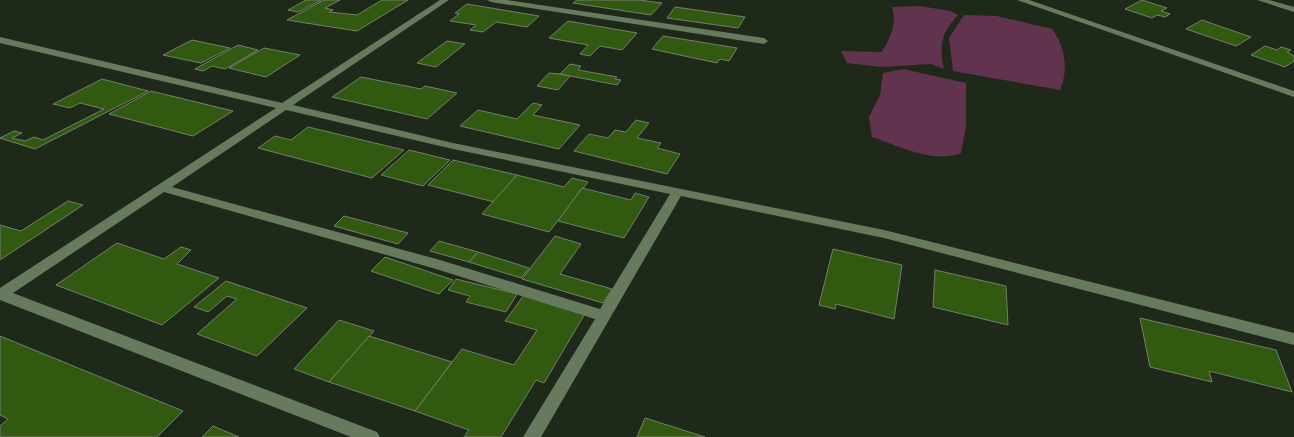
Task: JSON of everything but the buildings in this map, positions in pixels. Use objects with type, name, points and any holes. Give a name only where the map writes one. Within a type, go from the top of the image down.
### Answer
[{"type":"street","points":[[0,294],[445,0]]},
{"type":"street","points":[[491,0],[764,41]]},
{"type":"street","points":[[1021,0],[1294,94]]},
{"type":"street","points":[[1261,0],[1294,10]]},
{"type":"street","points":[[0,40],[453,146],[884,234],[1294,340]]},
{"type":"street","points":[[162,188],[216,201],[275,220],[440,265],[604,316]]},
{"type":"street","points":[[532,437],[677,193]]},
{"type":"street","points":[[0,294],[371,437]]},
{"type":"shaded area","points":[[920,6],[950,11],[958,15],[948,28],[943,40],[944,69],[931,64],[881,67],[847,63],[841,51],[882,52],[892,30],[894,19],[892,7]]},
{"type":"shaded area","points":[[964,15],[997,16],[1052,29],[1063,50],[1065,66],[1060,90],[953,71],[949,38]]},
{"type":"shaded area","points":[[903,69],[966,83],[966,127],[961,153],[951,156],[928,155],[872,137],[869,117],[880,95],[883,73]]}]
